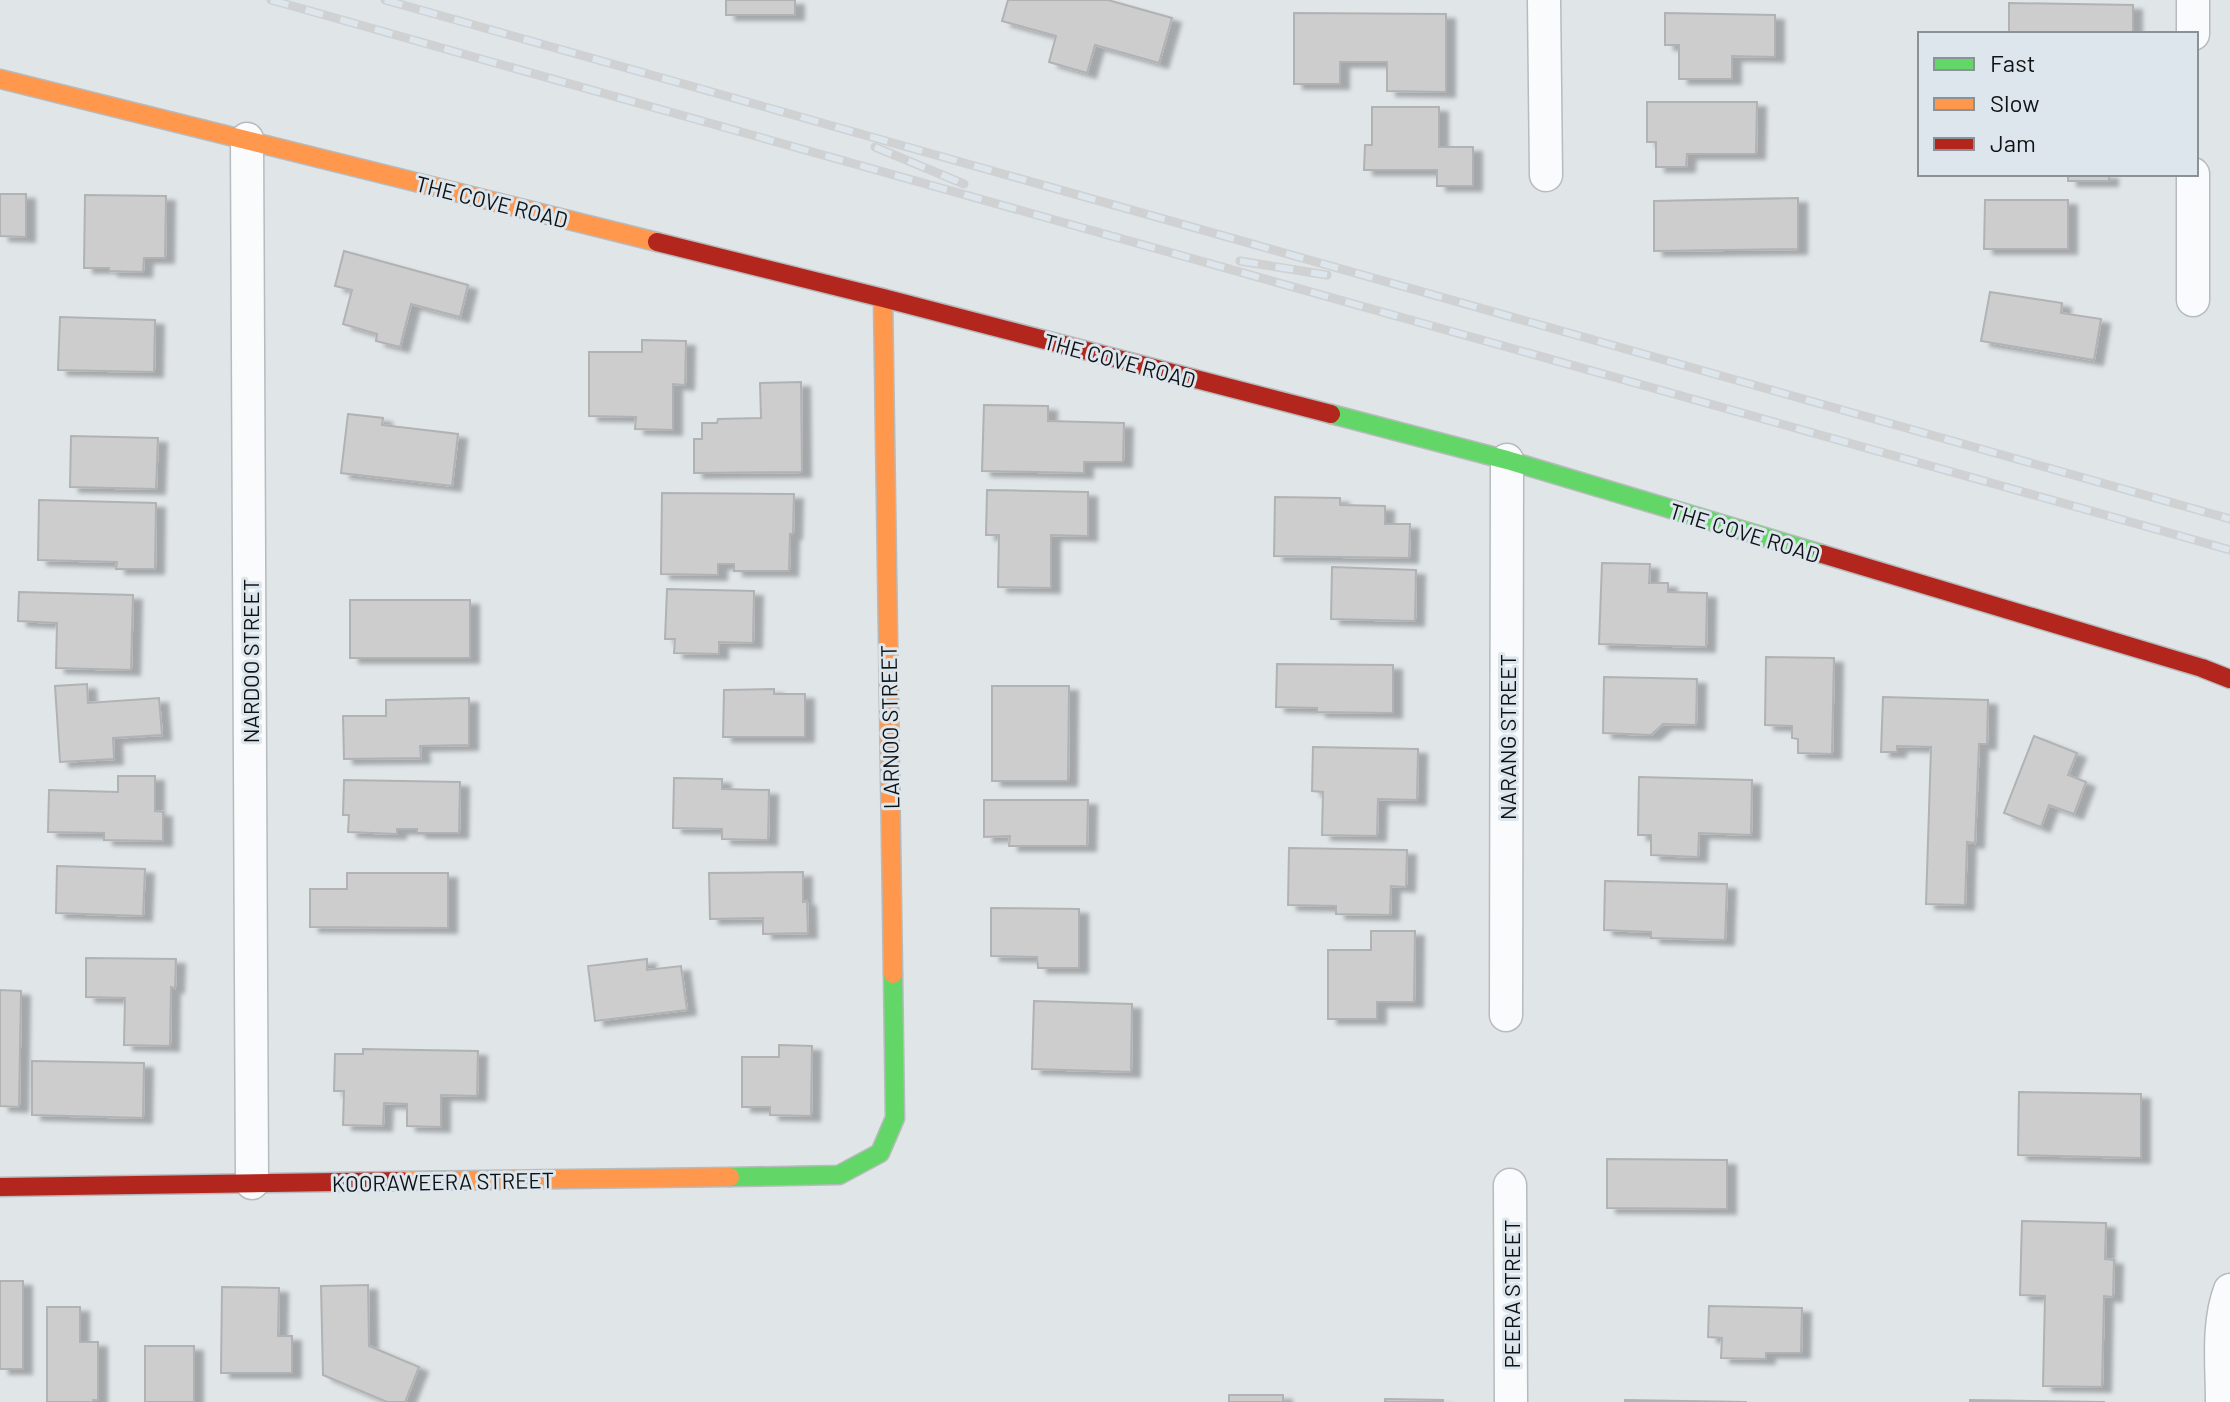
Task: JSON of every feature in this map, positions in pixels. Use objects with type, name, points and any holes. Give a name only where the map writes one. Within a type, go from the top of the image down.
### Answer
[{"type":"street","points":[[1544,0],[1546,175]]},
{"type":"street","points":[[2193,0],[2193,32]]},
{"type":"street","name":"THE COVE ROAD","points":[[0,79],[883,298],[1507,460],[2202,668],[2230,679]]},
{"type":"street","name":"NARDOO STREET","points":[[247,139],[252,1183]]},
{"type":"street","points":[[2193,176],[2193,300]]},
{"type":"street","name":"LARNOO STREET","points":[[880,1153],[895,1118],[883,298]]},
{"type":"street","name":"NARANG STREET","points":[[1506,1015],[1507,460]]},
{"type":"street","name":"KOORAWEERA STREET","points":[[0,1187],[839,1175],[880,1153]]},
{"type":"street","name":"PEERA STREET","points":[[1510,1185],[1511,1402]]},
{"type":"street","points":[[2222,1402],[2222,1333],[2230,1290]]},
{"type":"building","points":[[726,0],[795,0],[795,15],[726,15]]},
{"type":"building","points":[[1008,0],[1108,0],[1172,18],[1159,63],[1095,45],[1087,73],[1049,62],[1056,36],[1002,21]]},
{"type":"building","points":[[2009,3],[2133,5],[2133,32],[2009,32]]},
{"type":"building","points":[[1294,13],[1446,14],[1446,92],[1387,91],[1387,62],[1340,62],[1340,84],[1294,84]]},
{"type":"building","points":[[1665,13],[1775,15],[1775,57],[1732,56],[1732,79],[1679,79],[1679,45],[1665,45]]},
{"type":"building","points":[[1647,102],[1757,102],[1756,154],[1687,154],[1686,167],[1656,167],[1656,142],[1647,142]]},
{"type":"building","points":[[1372,107],[1439,107],[1439,147],[1473,147],[1473,186],[1437,186],[1437,170],[1364,170],[1365,145],[1372,145]]},
{"type":"building","points":[[2068,176],[2109,176],[2109,181],[2068,181]]},
{"type":"building","points":[[0,194],[26,194],[26,237],[0,236]]},
{"type":"building","points":[[85,195],[166,196],[165,258],[144,258],[143,272],[84,268]]},
{"type":"building","points":[[1798,198],[1798,249],[1654,251],[1654,201]]},
{"type":"building","points":[[1985,200],[2068,200],[2068,249],[1984,249]]},
{"type":"building","points":[[344,251],[468,285],[460,317],[411,304],[400,347],[376,341],[377,334],[343,324],[352,290],[335,286]]},
{"type":"building","points":[[1990,292],[2062,303],[2061,313],[2101,319],[2094,360],[1981,341]]},
{"type":"building","points":[[60,317],[155,320],[154,372],[58,370]]},
{"type":"building","points":[[642,340],[686,341],[685,385],[673,384],[673,430],[635,429],[636,417],[589,416],[589,352],[642,352]]},
{"type":"building","points":[[801,382],[802,472],[694,473],[694,439],[702,439],[702,423],[717,423],[718,419],[761,418],[760,383]]},
{"type":"building","points":[[984,405],[1048,406],[1048,421],[1124,423],[1123,462],[1084,462],[1084,473],[982,471]]},
{"type":"building","points":[[348,414],[383,418],[382,425],[458,434],[452,486],[341,473]]},
{"type":"building","points":[[71,436],[158,438],[156,489],[70,487]]},
{"type":"building","points":[[987,490],[1088,492],[1088,536],[1051,535],[1051,588],[998,587],[999,535],[986,535]]},
{"type":"building","points":[[662,493],[794,494],[789,571],[734,571],[734,564],[718,564],[718,575],[661,574]]},
{"type":"building","points":[[1275,497],[1340,498],[1340,505],[1385,506],[1385,524],[1410,524],[1409,558],[1274,556]]},
{"type":"building","points":[[39,500],[156,503],[155,569],[116,569],[117,562],[38,560]]},
{"type":"building","points":[[1602,563],[1650,564],[1649,583],[1668,583],[1668,592],[1707,593],[1706,647],[1599,644]]},
{"type":"building","points":[[1332,567],[1416,570],[1415,621],[1331,619]]},
{"type":"building","points":[[667,589],[754,591],[753,643],[719,642],[719,654],[674,653],[675,639],[665,639]]},
{"type":"building","points":[[19,592],[133,595],[131,670],[56,668],[57,623],[18,621]]},
{"type":"building","points":[[350,600],[470,600],[470,658],[350,658]]},
{"type":"building","points":[[1766,657],[1834,658],[1832,754],[1798,753],[1798,739],[1792,738],[1792,726],[1765,725]]},
{"type":"building","points":[[1277,664],[1393,665],[1393,713],[1317,712],[1317,708],[1276,707]]},
{"type":"building","points":[[1604,677],[1697,679],[1696,725],[1663,724],[1651,735],[1603,733]]},
{"type":"building","points":[[87,684],[88,703],[159,698],[162,735],[113,738],[114,759],[60,762],[55,686]]},
{"type":"building","points":[[992,686],[1069,686],[1068,781],[992,781]]},
{"type":"building","points":[[774,689],[774,694],[805,694],[805,737],[723,737],[724,690]]},
{"type":"building","points":[[1883,697],[1988,700],[1987,744],[1979,744],[1975,843],[1967,842],[1965,905],[1926,904],[1931,747],[1897,746],[1897,752],[1881,752]]},
{"type":"building","points":[[469,698],[469,745],[420,746],[421,758],[344,759],[343,716],[386,716],[386,700]]},
{"type":"building","points":[[2034,736],[2077,753],[2068,775],[2086,782],[2074,814],[2049,805],[2041,827],[2004,813]]},
{"type":"building","points":[[1313,747],[1418,749],[1417,800],[1378,799],[1377,836],[1322,835],[1323,792],[1312,791]]},
{"type":"building","points":[[118,776],[155,776],[155,811],[163,812],[163,841],[104,840],[104,833],[48,832],[49,790],[118,792]]},
{"type":"building","points":[[1639,777],[1752,780],[1751,835],[1699,833],[1698,857],[1651,855],[1651,835],[1638,835]]},
{"type":"building","points":[[674,778],[722,779],[722,789],[769,790],[768,840],[722,839],[722,829],[673,828]]},
{"type":"building","points":[[344,780],[460,782],[459,833],[417,833],[417,829],[397,829],[397,834],[348,832],[349,815],[343,815]]},
{"type":"building","points":[[984,800],[1088,800],[1087,846],[1009,846],[1010,836],[984,837]]},
{"type":"building","points":[[1289,848],[1407,850],[1406,887],[1391,886],[1390,915],[1336,914],[1336,906],[1288,905]]},
{"type":"building","points":[[57,866],[145,869],[143,916],[56,913]]},
{"type":"building","points":[[803,872],[803,902],[807,901],[808,933],[763,934],[763,918],[710,919],[709,873]]},
{"type":"building","points":[[347,873],[448,873],[448,928],[310,927],[310,889],[347,889]]},
{"type":"building","points":[[1605,881],[1727,884],[1725,940],[1651,938],[1651,932],[1604,930]]},
{"type":"building","points":[[991,908],[1079,909],[1079,968],[1038,968],[1037,957],[991,956]]},
{"type":"building","points":[[1371,931],[1415,931],[1414,1002],[1377,1002],[1377,1019],[1328,1019],[1328,950],[1371,950]]},
{"type":"building","points":[[86,958],[176,959],[175,988],[171,987],[170,1046],[124,1045],[125,998],[86,997]]},
{"type":"building","points":[[647,959],[647,970],[681,966],[687,1010],[595,1021],[588,966]]},
{"type":"building","points":[[0,990],[21,991],[19,1107],[0,1106]]},
{"type":"building","points":[[1034,1001],[1132,1004],[1131,1072],[1032,1069]]},
{"type":"building","points":[[779,1045],[812,1046],[811,1116],[770,1115],[770,1107],[742,1107],[742,1057],[779,1057]]},
{"type":"building","points":[[363,1049],[478,1051],[477,1096],[441,1095],[441,1127],[407,1126],[407,1104],[384,1103],[383,1126],[343,1125],[344,1091],[334,1091],[335,1054],[363,1054]]},
{"type":"building","points":[[32,1061],[144,1063],[143,1118],[32,1115]]},
{"type":"building","points":[[2019,1092],[2141,1094],[2141,1158],[2018,1155]]},
{"type":"building","points":[[1607,1159],[1727,1160],[1727,1209],[1607,1208]]},
{"type":"building","points":[[2022,1221],[2106,1223],[2105,1259],[2114,1260],[2113,1297],[2104,1296],[2102,1387],[2043,1386],[2045,1296],[2020,1295]]},
{"type":"building","points":[[0,1281],[23,1281],[23,1369],[0,1369]]},
{"type":"building","points":[[368,1285],[369,1346],[419,1367],[405,1402],[387,1402],[323,1375],[321,1286]]},
{"type":"building","points":[[222,1287],[279,1288],[278,1336],[292,1336],[292,1373],[221,1373]]},
{"type":"building","points":[[1709,1306],[1802,1308],[1801,1353],[1766,1353],[1766,1359],[1721,1358],[1722,1338],[1708,1337]]},
{"type":"building","points":[[47,1307],[80,1307],[80,1342],[98,1342],[98,1400],[47,1402]]},
{"type":"building","points":[[145,1346],[194,1346],[194,1402],[145,1402]]},
{"type":"building","points":[[1229,1395],[1283,1395],[1283,1402],[1229,1402]]},
{"type":"building","points":[[1385,1399],[1443,1400],[1443,1402],[1385,1402]]},
{"type":"building","points":[[1625,1400],[1747,1402],[1625,1402]]},
{"type":"building","points":[[1970,1400],[2105,1402],[1970,1402]]},
{"type":"railway","points":[[271,0],[2230,550]]},
{"type":"railway","points":[[385,0],[2230,519]]},
{"type":"railway","points":[[875,147],[964,184]]},
{"type":"railway","points":[[1240,261],[1327,275]]},
{"type":"traffic: fast","points":[[1331,414],[1507,460],[1822,554]]},
{"type":"traffic: fast","points":[[730,1177],[839,1175],[880,1153],[895,1118],[893,974]]},
{"type":"traffic: slow","points":[[0,79],[657,242]]},
{"type":"traffic: slow","points":[[883,298],[893,974]]},
{"type":"traffic: slow","points":[[402,1181],[730,1177]]},
{"type":"traffic: jam","points":[[657,242],[1331,414]]},
{"type":"traffic: jam","points":[[1822,554],[2230,679]]},
{"type":"traffic: jam","points":[[0,1187],[402,1181]]}]
